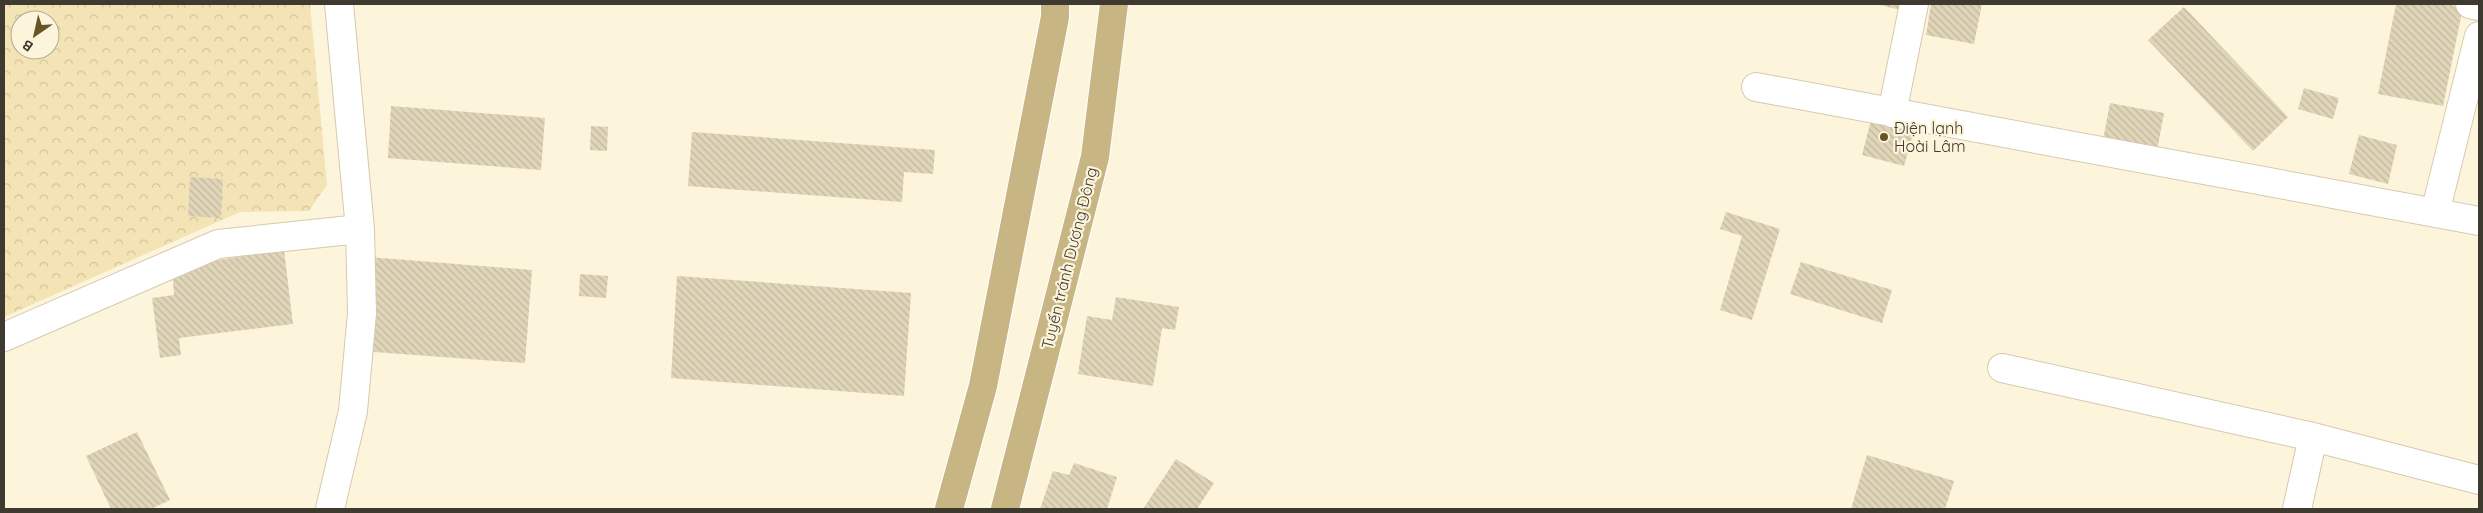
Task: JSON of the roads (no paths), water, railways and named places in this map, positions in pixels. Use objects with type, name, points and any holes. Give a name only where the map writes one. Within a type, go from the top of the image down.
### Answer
[{"type":"main road","points":[[948,509],[983,386],[1055,17],[1055,4]]},
{"type":"main road","name":"Tuyến tránh Dương Đông","points":[[1005,509],[1095,157],[1114,4]]},
{"type":"street","points":[[330,509],[353,411],[362,313],[360,229],[340,4]]},
{"type":"street","points":[[1892,113],[1914,4]]},
{"type":"street","points":[[2470,4],[2479,6]]},
{"type":"street","points":[[2435,213],[2479,36]]},
{"type":"street","points":[[1756,87],[2479,221]]},
{"type":"street","points":[[4,336],[218,244],[360,229]]},
{"type":"street","points":[[2002,368],[2312,437],[2479,480]]},
{"type":"street","points":[[2297,509],[2312,437]]},
{"type":"place","name":"Điện lạnh Hoài Lâm","points":[[1884,137]]}]
